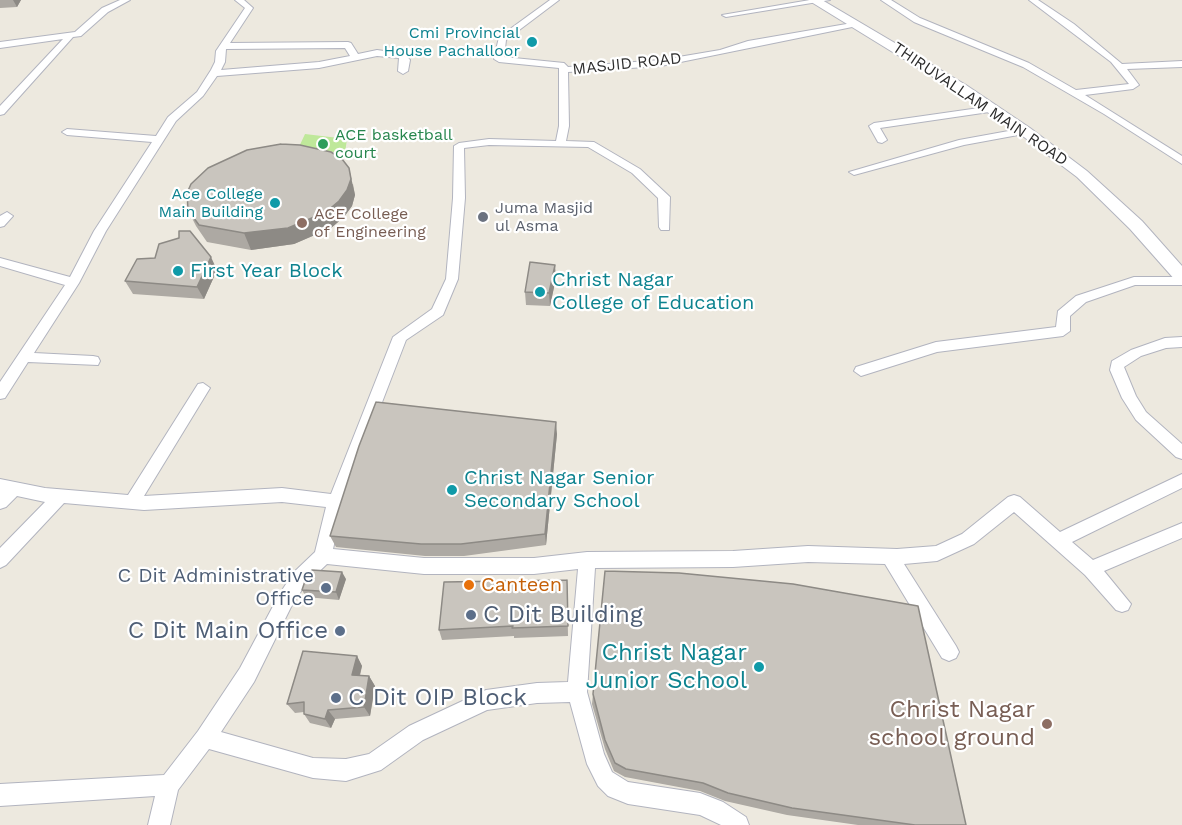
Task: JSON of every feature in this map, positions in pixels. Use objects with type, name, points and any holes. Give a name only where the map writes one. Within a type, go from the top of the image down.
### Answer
[{"type":"main road","name":"THIRUVALLAM MAIN ROAD","points":[[819,0],[1026,131],[1090,181],[1136,225],[1182,279]]},
{"type":"street","points":[[0,45],[70,36],[82,32],[110,7],[126,0]]},
{"type":"street","points":[[0,394],[74,283],[100,231],[172,119],[200,94],[214,73],[223,46],[249,8],[239,0]]},
{"type":"street","points":[[555,0],[502,39],[499,59],[564,66],[563,70]]},
{"type":"street","points":[[726,15],[819,0]]},
{"type":"street","points":[[885,0],[917,20],[1026,65],[1075,93],[1182,161]]},
{"type":"street","points":[[1033,0],[1071,26],[1120,67],[1134,85],[1075,93]]},
{"type":"street","name":"MASJID ROAD","points":[[560,144],[564,126],[563,70],[661,63],[748,44],[858,25]]},
{"type":"street","points":[[0,112],[70,36]]},
{"type":"street","points":[[223,46],[348,45],[355,57]]},
{"type":"street","points":[[214,73],[319,65],[386,50],[404,57],[403,71]]},
{"type":"street","points":[[1120,67],[1182,64]]},
{"type":"street","points":[[882,140],[874,126],[993,109]]},
{"type":"street","points":[[854,172],[963,142],[1026,131]]},
{"type":"street","points":[[67,132],[160,140]]},
{"type":"street","points":[[159,825],[169,784],[205,738],[247,675],[285,601],[299,579],[323,556],[336,501],[400,337],[438,312],[452,279],[459,198],[459,146],[489,142],[590,144],[636,171],[664,197],[665,227]]},
{"type":"street","points":[[0,262],[37,270],[74,283]]},
{"type":"street","points":[[861,371],[936,347],[1063,331],[1063,314],[1081,299],[1134,281],[1182,279]]},
{"type":"street","points":[[1182,342],[1165,343],[1136,353],[1117,365],[1117,370],[1129,398],[1141,416],[1182,453]]},
{"type":"street","points":[[25,357],[93,361]]},
{"type":"street","points":[[132,502],[202,388]]},
{"type":"street","points":[[1058,541],[1182,481]]},
{"type":"street","points":[[0,502],[7,488],[61,496],[132,502],[282,495],[336,501]]},
{"type":"street","points":[[0,560],[61,496]]},
{"type":"street","points":[[323,556],[424,566],[534,566],[587,560],[734,559],[808,554],[889,556],[937,554],[968,539],[1014,502],[1091,569],[1122,604]]},
{"type":"street","points":[[1091,569],[1182,530]]},
{"type":"street","points":[[889,556],[949,652]]},
{"type":"street","points":[[587,560],[577,692],[594,757],[605,779],[628,793],[700,804],[723,813],[738,825]]},
{"type":"street","points":[[205,738],[313,768],[346,770],[374,763],[416,732],[486,699],[537,693],[577,692]]},
{"type":"street","points":[[0,795],[169,784]]},
{"type":"green space","name":"ACE basketball court","points":[[305,134],[347,139],[345,153],[298,149]]},
{"type":"building","name":"Ace College Main Building","points":[[281,144],[300,145],[331,152],[342,159],[349,168],[351,179],[339,201],[326,212],[288,228],[244,233],[199,225],[188,210],[187,193],[191,184],[208,168],[247,150]]},
{"type":"building","name":"First Year Block","points":[[179,231],[190,231],[211,257],[197,287],[125,281],[137,259],[155,258],[159,244],[179,238]]},
{"type":"building","points":[[530,262],[555,265],[549,293],[525,292]]},
{"type":"building","name":"Christ Nagar Senior Secondary School","points":[[376,402],[556,422],[545,534],[461,544],[421,544],[330,536]]},
{"type":"building","points":[[312,570],[342,572],[336,592],[302,590],[307,575]]},
{"type":"building","name":"Christ Nagar Junior School","points":[[605,571],[679,573],[793,584],[918,606],[966,825],[915,825],[792,808],[728,793],[703,783],[626,769],[615,763],[605,740],[593,694]]},
{"type":"building","points":[[567,580],[568,626],[439,630],[444,582]]},
{"type":"building","name":"C Dit OIP Block","points":[[303,651],[357,656],[352,675],[369,676],[364,707],[328,710],[325,719],[304,714],[304,702],[287,704]]},
{"type":"place","name":"Cmi Provincial House Pachalloor","points":[[532,42]]},
{"type":"place","name":"ACE basketball court","points":[[323,144]]},
{"type":"place","name":"Ace College Main Building","points":[[275,203]]},
{"type":"place","name":"Juma Masjid ul Asma","points":[[483,217]]},
{"type":"place","name":"ACE College of Engineering","points":[[302,223]]},
{"type":"place","name":"First Year Block","points":[[178,271]]},
{"type":"place","name":"Christ Nagar College of Education","points":[[540,292]]},
{"type":"place","name":"Christ Nagar Senior Secondary School","points":[[452,490]]},
{"type":"place","name":"Canteen","points":[[469,585]]},
{"type":"place","name":"C Dit Administrative Office","points":[[326,588]]},
{"type":"place","name":"C Dit Building","points":[[471,615]]},
{"type":"place","name":"C Dit Main Office","points":[[340,631]]},
{"type":"place","name":"Christ Nagar Junior School","points":[[759,667]]},
{"type":"place","name":"C Dit OIP Block","points":[[336,698]]},
{"type":"place","name":"Christ Nagar school ground","points":[[1047,724]]}]
